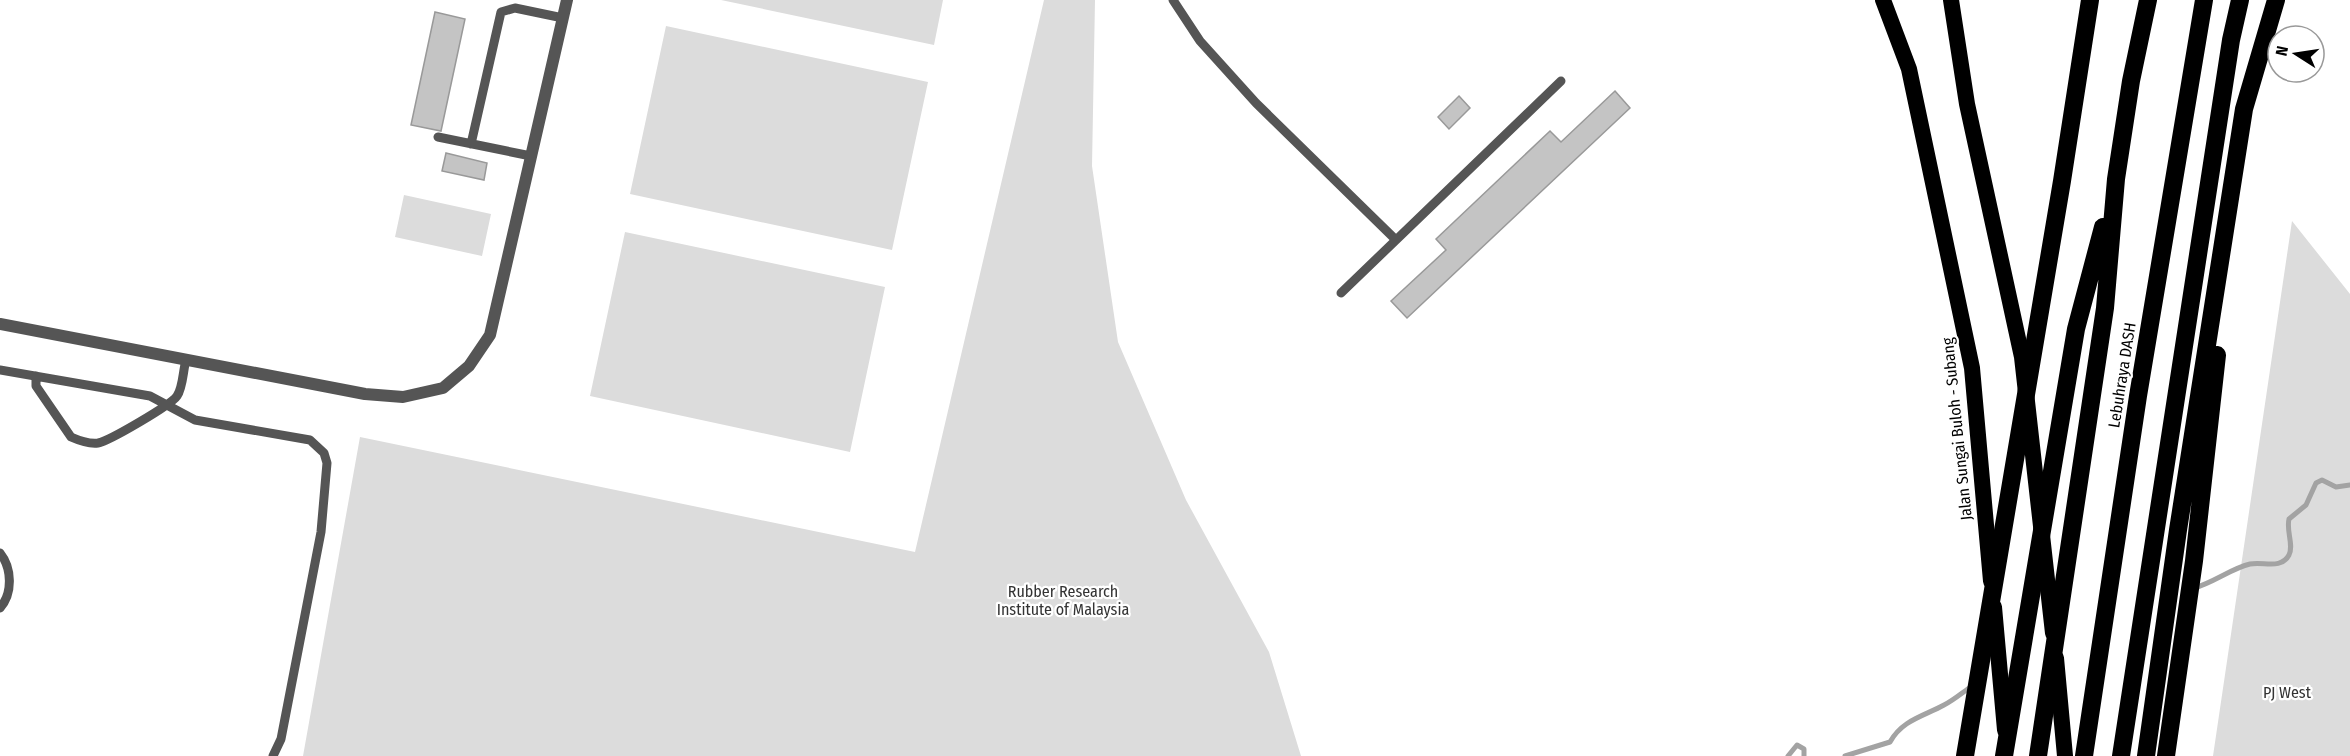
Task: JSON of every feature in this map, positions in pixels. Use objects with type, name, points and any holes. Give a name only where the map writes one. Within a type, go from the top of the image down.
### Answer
[{"type":"highway","points":[[1874,0],[1909,69]]},
{"type":"highway","name":"Jalan Sungai Buloh - Subang","points":[[1883,0],[1909,69],[1972,368],[2006,756]]},
{"type":"highway","points":[[1951,0],[1967,104],[2022,357],[2065,756]]},
{"type":"highway","points":[[1965,756],[2062,181],[2090,0]]},
{"type":"highway","points":[[2038,756],[2105,308],[2116,179],[2148,0]]},
{"type":"highway","name":"Lebuhraya DASH","points":[[2084,756],[2138,396],[2204,0]]},
{"type":"highway","points":[[2121,756],[2227,63],[2240,0]]},
{"type":"highway","points":[[2145,756],[2244,110],[2276,0]]},
{"type":"highway","points":[[2006,756],[2076,328],[2116,179]]},
{"type":"highway","points":[[2166,756],[2196,550],[2224,295],[2229,215]]},
{"type":"street","points":[[0,324],[365,394],[403,397],[443,388],[469,366],[490,335],[567,0]]},
{"type":"lane","points":[[1173,0],[1200,41],[1256,103],[1396,240]]},
{"type":"lane","points":[[471,144],[501,12],[515,8],[563,18]]},
{"type":"lane","points":[[1341,293],[1561,81]]},
{"type":"lane","points":[[438,137],[531,156]]},
{"type":"lane","points":[[36,376],[36,386],[71,437],[80,441],[99,443],[110,439],[168,404],[178,395],[186,360]]},
{"type":"lane","points":[[0,370],[150,396],[195,420],[310,440],[324,453],[327,463],[321,532],[282,739],[273,756]]},
{"type":"lane","points":[[0,553],[9,573],[9,591],[0,608]]},
{"type":"green space","points":[[721,0],[943,0],[934,45]]},
{"type":"green space","name":"Rubber Research Institute of Malaysia","points":[[1044,0],[1095,0],[1092,166],[1118,342],[1186,500],[1269,652],[1301,756],[303,756],[360,437],[915,552]]},
{"type":"green space","points":[[666,26],[928,82],[892,250],[630,194]]},
{"type":"green space","points":[[404,195],[491,214],[482,256],[395,237]]},
{"type":"green space","name":"PJ West","points":[[2292,221],[2350,294],[2350,756],[2213,756]]},
{"type":"green space","points":[[625,232],[885,287],[850,452],[590,396]]},
{"type":"building","points":[[435,12],[465,19],[441,131],[411,125]]},
{"type":"building","points":[[1615,91],[1630,108],[1407,318],[1391,301],[1446,250],[1436,239],[1550,131],[1561,142]]},
{"type":"building","points":[[1459,96],[1470,108],[1449,129],[1438,117]]},
{"type":"building","points":[[446,153],[487,163],[484,180],[442,171]]},
{"type":"waterway","points":[[2194,588],[2243,566],[2255,563],[2277,564],[2286,560],[2291,547],[2289,519],[2306,505],[2316,483],[2322,480],[2336,487],[2350,485]]},
{"type":"waterway","points":[[1845,756],[1890,742],[1901,728],[1914,719],[1948,703],[1972,686]]},
{"type":"waterway","points":[[1788,756],[1797,745],[1804,749],[1804,756]]}]
